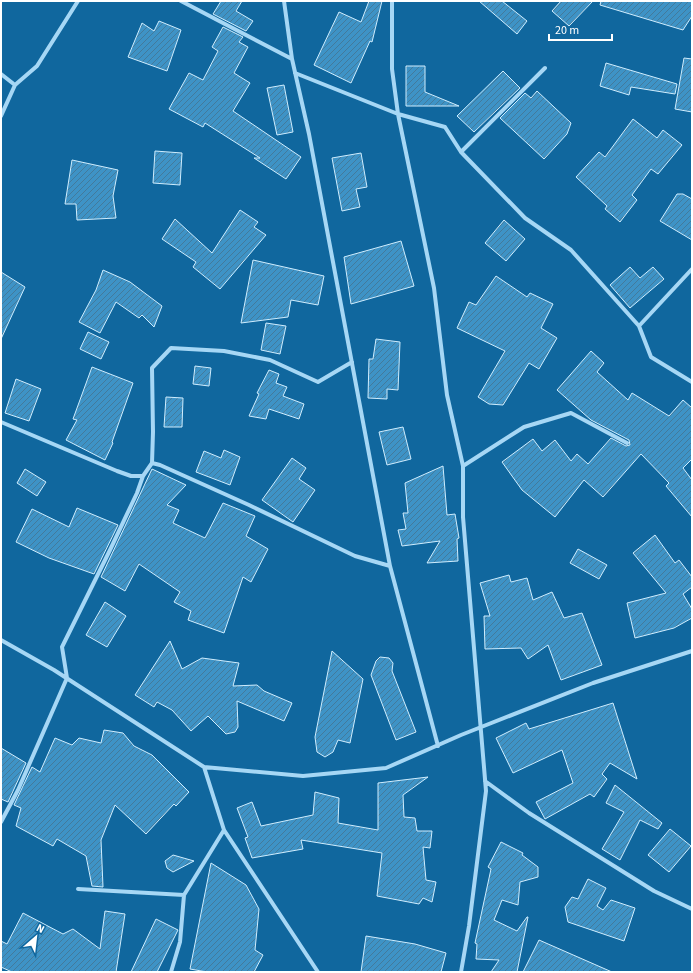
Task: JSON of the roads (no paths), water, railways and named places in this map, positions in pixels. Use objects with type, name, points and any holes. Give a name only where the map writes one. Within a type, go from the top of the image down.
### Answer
[{"type":"street","points":[[1,116],[15,85],[37,66],[78,1]]},
{"type":"street","points":[[181,1],[292,59]]},
{"type":"street","points":[[284,1],[292,59],[309,134],[390,566],[438,746]]},
{"type":"street","points":[[392,1],[392,69],[398,114],[434,288],[446,395],[463,466],[463,517],[486,791],[469,926],[461,972]]},
{"type":"street","points":[[461,152],[545,68]]},
{"type":"street","points":[[295,73],[398,114],[445,127],[461,152],[525,218],[570,250],[639,326],[651,357],[692,382]]},
{"type":"street","points":[[1,74],[15,85]]},
{"type":"street","points":[[639,326],[692,270]]},
{"type":"street","points":[[1,822],[18,790],[67,678],[62,647],[127,514],[143,476],[152,463],[152,368],[171,348],[224,350],[270,360],[318,382],[352,362]]},
{"type":"street","points":[[463,466],[524,427],[571,413],[627,443]]},
{"type":"street","points":[[1,422],[117,471],[131,476],[143,476]]},
{"type":"street","points":[[152,463],[160,465],[242,502],[355,556],[390,566]]},
{"type":"street","points":[[1,640],[67,678],[204,767],[303,776],[386,768],[593,683],[692,651]]},
{"type":"street","points":[[204,767],[224,830],[318,972]]},
{"type":"street","points":[[485,781],[529,813],[654,891],[692,909]]},
{"type":"street","points":[[172,972],[180,942],[184,895],[224,830]]},
{"type":"street","points":[[78,889],[184,895]]}]
